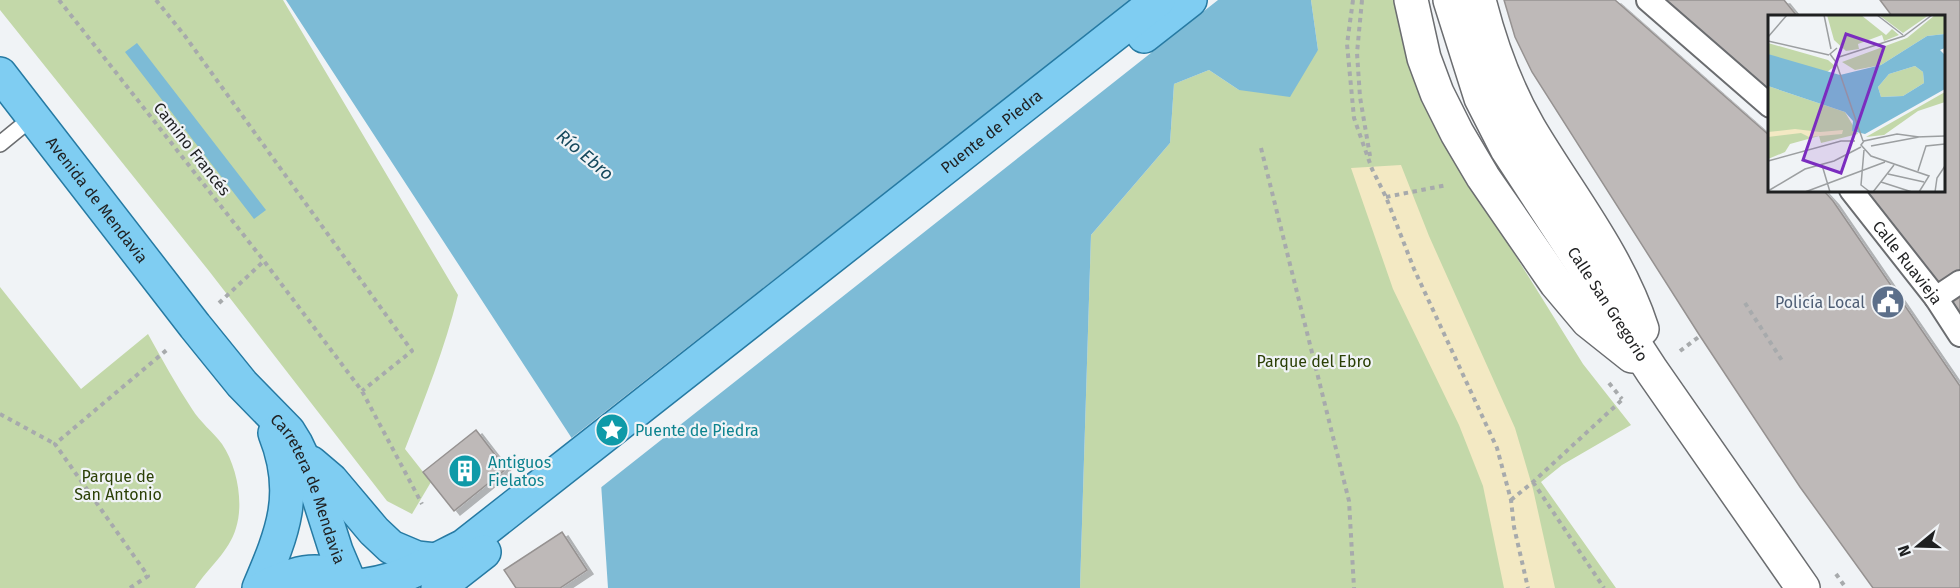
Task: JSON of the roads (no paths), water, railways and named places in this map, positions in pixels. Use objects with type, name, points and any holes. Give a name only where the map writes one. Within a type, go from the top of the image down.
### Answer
[{"type":"main road","name":"Puente de Piedra","points":[[513,519],[1158,0]]},
{"type":"main road","name":"Puente de Piedra","points":[[353,586],[385,582],[409,573],[437,574],[464,546],[513,519],[1190,0]]},
{"type":"main road","points":[[1411,0],[1424,58],[1437,93],[1457,134],[1483,177],[1556,283],[1588,321],[1652,371]]},
{"type":"main road","name":"Calle San Gregorio","points":[[1450,0],[1481,98],[1507,149],[1652,371],[1803,588]]},
{"type":"main road","points":[[1479,0],[1489,38],[1528,126],[1593,229],[1634,304],[1652,371]]},
{"type":"main road","name":"Avenida de Mendavia","points":[[0,74],[33,117],[205,316]]},
{"type":"main road","name":"Carretera de Mendavia","points":[[205,316],[259,402],[272,426],[283,455],[287,498],[282,529],[261,588]]},
{"type":"main road","name":"Carretera de Mendavia","points":[[259,402],[288,431],[305,459],[336,551],[353,586]]},
{"type":"main road","points":[[305,459],[324,474],[391,547],[417,558],[437,574]]},
{"type":"main road","points":[[261,588],[304,572],[330,574],[353,586]]},
{"type":"street","points":[[1648,0],[1768,104]]},
{"type":"street","name":"Calle Ruavieja","points":[[1853,192],[1936,298],[1960,335]]},
{"type":"street","points":[[1936,298],[1960,282]]},
{"type":"lane","points":[[0,144],[33,117]]},
{"type":"water","name":"Río Ebro","points":[[286,0],[1311,0],[1318,50],[1290,97],[1239,90],[1209,70],[1174,84],[1170,143],[1091,235],[1080,588],[608,588],[601,483]]},
{"type":"water","points":[[137,43],[266,210],[254,219],[125,52]]},
{"type":"place","name":"Policía Local","points":[[1888,302]]},
{"type":"place","name":"Puente de Piedra","points":[[612,430]]},
{"type":"place","name":"Antiguos Fielatos","points":[[465,471]]},
{"type":"park label","name":"Parque del Ebro","points":[[1314,361]]},
{"type":"park label","name":"Parque de San Antonio","points":[[118,485]]}]
